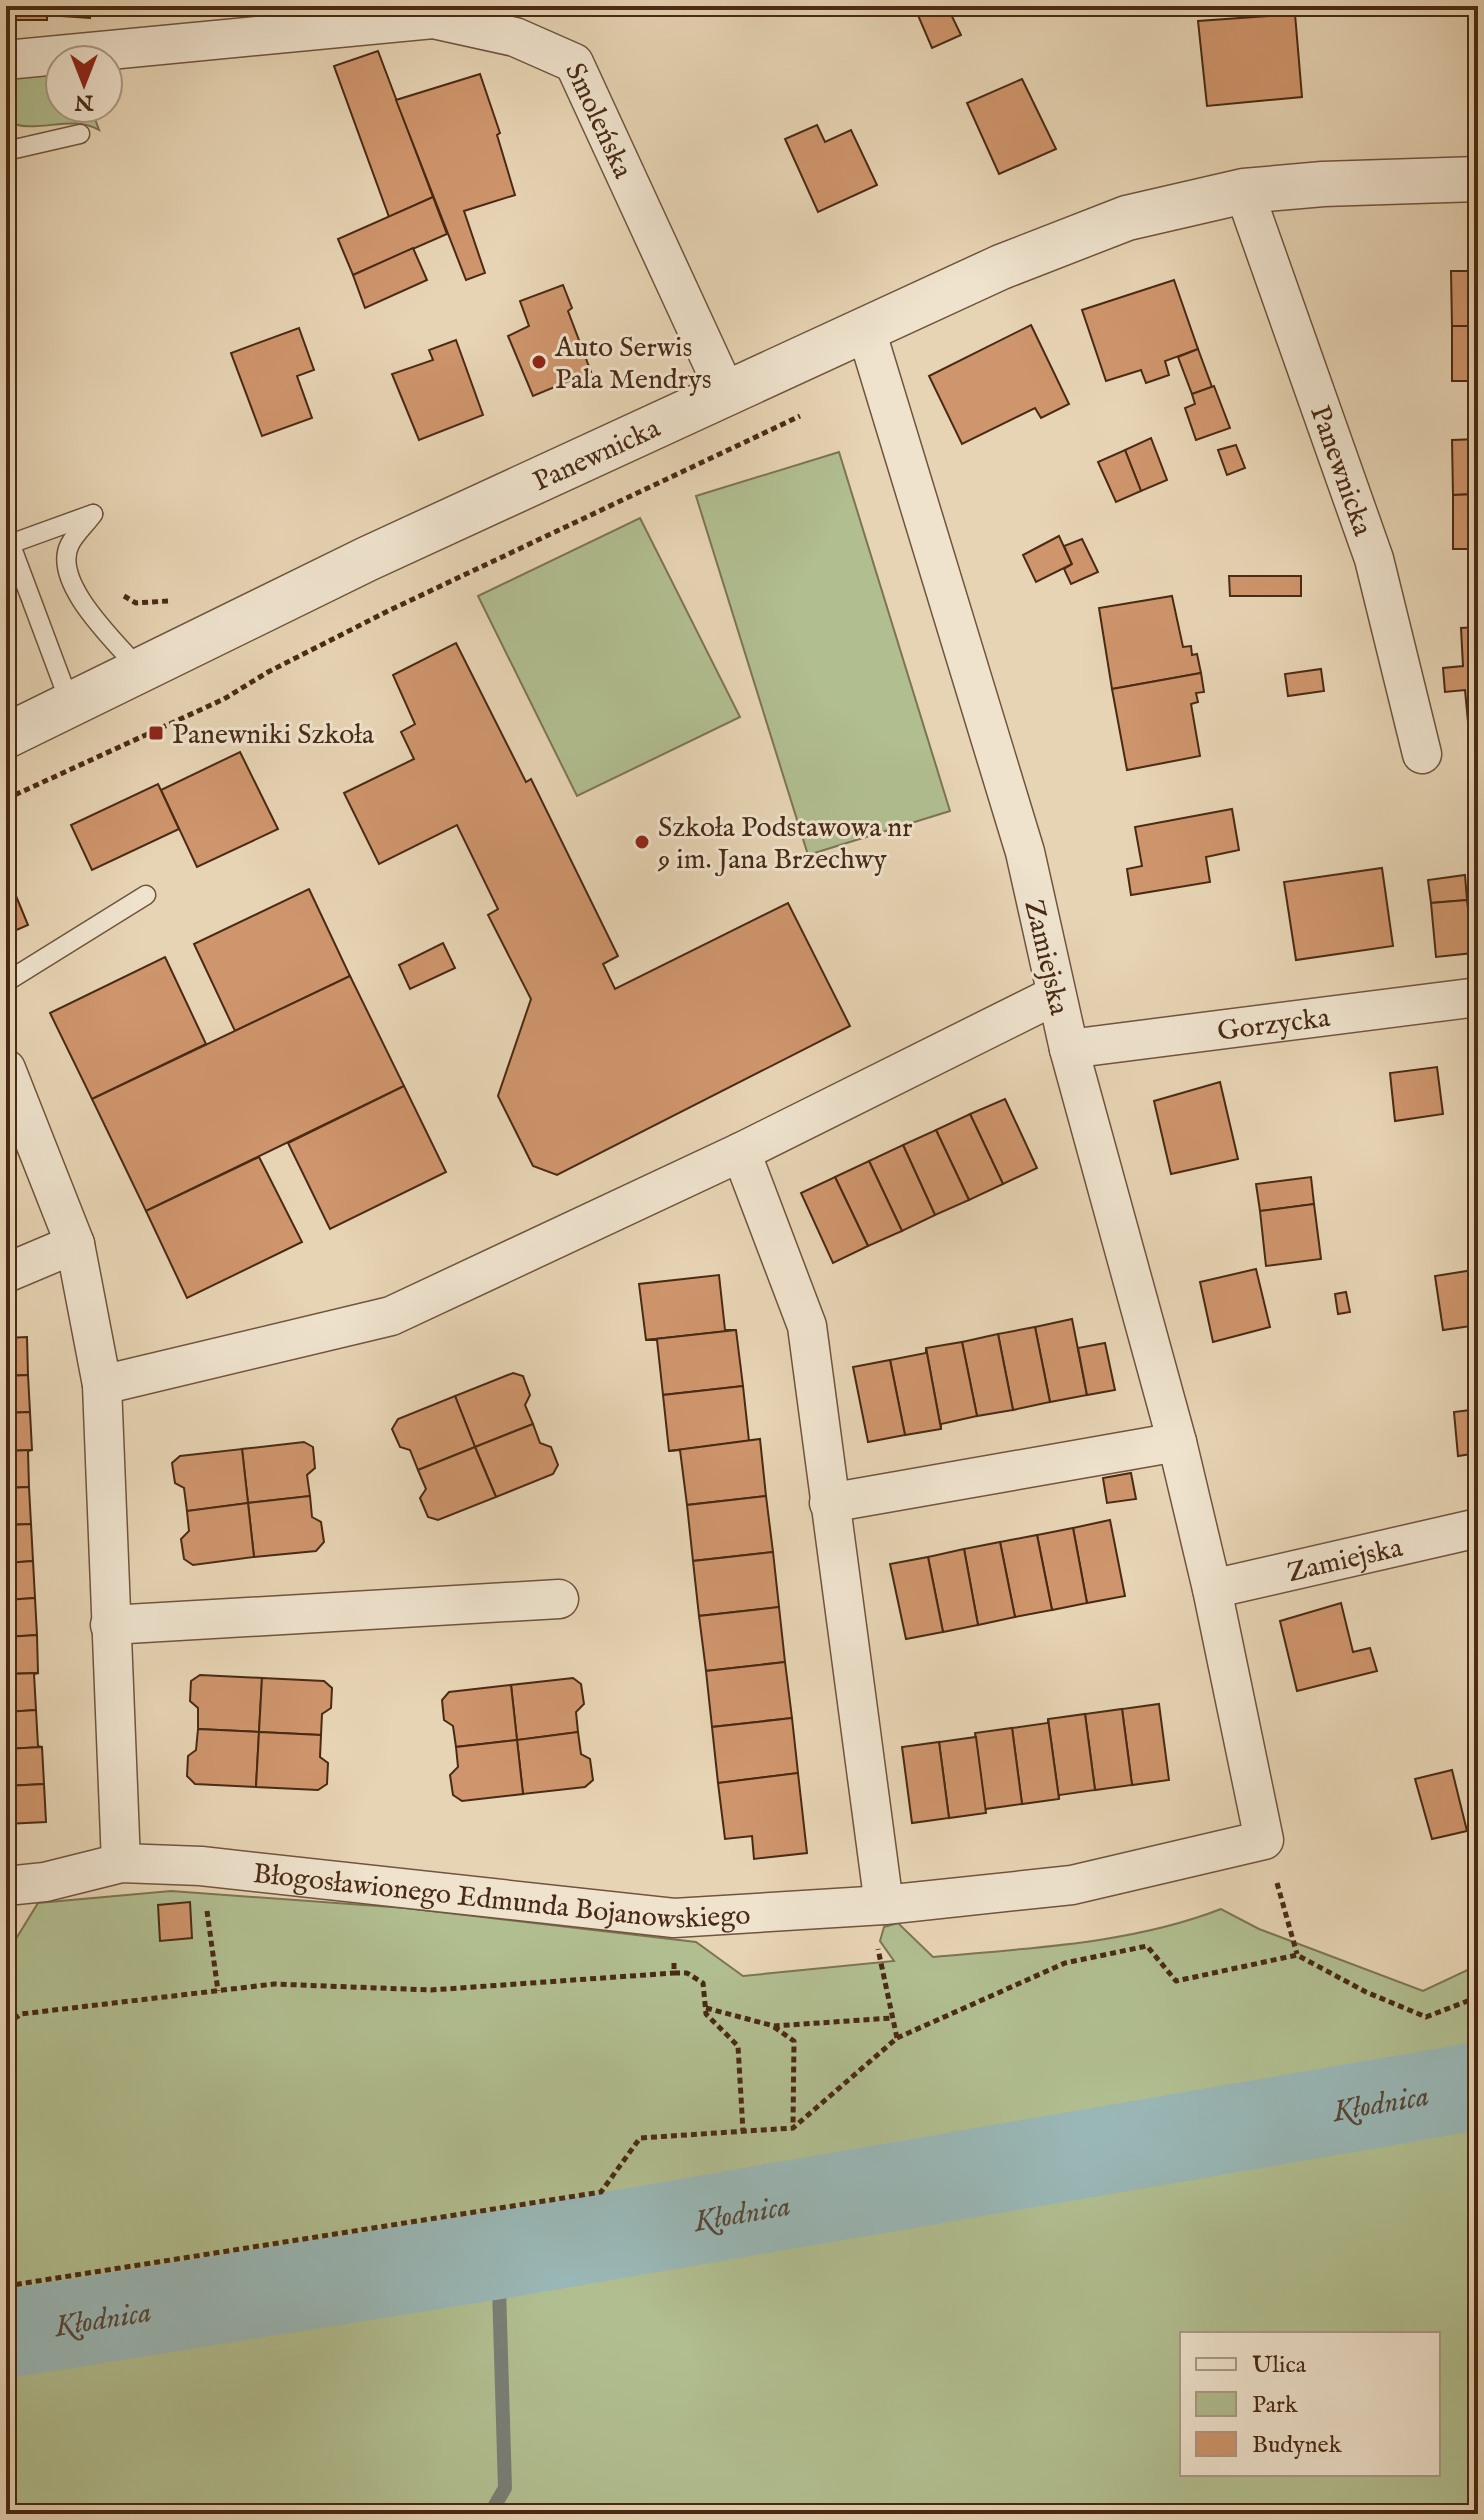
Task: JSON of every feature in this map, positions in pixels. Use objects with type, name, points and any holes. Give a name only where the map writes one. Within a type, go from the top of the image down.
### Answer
[{"type":"street","name":"Smoleńska","points":[[6,60],[433,19],[515,37],[574,63],[727,395]]},
{"type":"street","name":"Panewnicka","points":[[6,736],[367,559],[1001,267],[1127,218],[1244,191],[1323,184],[1478,179]]},
{"type":"street","name":"Panewnicka","points":[[1244,191],[1374,559],[1422,754]]},
{"type":"street","name":"Zamiejska","points":[[866,330],[1025,852],[1069,1049],[1177,1442],[1212,1589],[1264,1840]]},
{"type":"street","points":[[102,1385],[391,1316],[741,1152],[1056,995]]},
{"type":"street","name":"Gorzycka","points":[[1069,1049],[1478,997]]},
{"type":"street","points":[[6,1069],[75,1244],[102,1385],[121,1863]]},
{"type":"street","points":[[741,1152],[807,1326],[879,1906]]},
{"type":"street","points":[[6,1273],[75,1244]]},
{"type":"street","points":[[829,1503],[1177,1442]]},
{"type":"street","name":"Zamiejska","points":[[1212,1589],[1478,1528]]},
{"type":"street","points":[[110,1625],[559,1599]]},
{"type":"street","name":"Błogosławionego Edmunda Bojanowskiego","points":[[6,1886],[45,1882],[121,1863],[201,1866],[674,1918],[879,1906],[1072,1885],[1264,1840]]},
{"type":"lane","points":[[6,151],[80,134]]},
{"type":"lane","points":[[71,706],[8,538],[93,514],[68,546],[67,572],[77,595],[141,672]]},
{"type":"lane","points":[[6,982],[146,895]]},
{"type":"path","points":[[6,799],[224,699],[268,672],[390,610],[812,410]]},
{"type":"path","points":[[1264,1840],[1297,1955]]},
{"type":"path","points":[[201,1866],[218,1991]]},
{"type":"path","points":[[879,1906],[880,1970],[897,2038]]},
{"type":"path","points":[[674,1918],[674,1973]]},
{"type":"path","points":[[6,2286],[601,2192],[640,2138],[793,2128],[897,2038],[1065,1963],[1120,1951],[1147,1946],[1176,1981],[1297,1955],[1366,1992],[1426,2017],[1478,1997]]},
{"type":"path","points":[[6,2025],[21,2014],[274,1984],[431,1990],[687,1973],[703,1983],[706,2014],[738,2046],[743,2131]]},
{"type":"path","points":[[706,2008],[774,2026],[892,2018]]},
{"type":"path","points":[[774,2026],[794,2041],[793,2128]]},
{"type":"green space","points":[[44,73],[44,124],[76,124],[29,126],[6,121],[6,79],[13,74]]},
{"type":"green space","points":[[839,452],[950,811],[808,855],[696,496]]},
{"type":"green space","points":[[640,518],[740,717],[577,796],[478,596]]},
{"type":"green space","points":[[171,1891],[405,1908],[696,1942],[743,1976],[894,1961],[880,1941],[884,1927],[898,1923],[933,1957],[1116,1937],[1187,1921],[1221,1909],[1259,1929],[1423,1991],[1478,1965],[1478,2077],[6,2326],[6,1943],[14,1942],[38,1903]]},
{"type":"green space","points":[[1478,2100],[1478,2514],[6,2514],[6,2351],[462,2276],[534,2260]]},
{"type":"building","points":[[6,6],[47,6],[47,20],[6,20]]},
{"type":"building","points":[[47,6],[91,6],[90,18],[47,15]]},
{"type":"building","points":[[914,6],[947,6],[961,35],[932,48]]},
{"type":"building","points":[[1295,14],[1302,97],[1207,106],[1198,21]]},
{"type":"building","points":[[378,51],[433,197],[389,217],[334,66]]},
{"type":"building","points":[[480,74],[500,133],[497,135],[515,195],[464,211],[485,273],[466,280],[396,100]]},
{"type":"building","points":[[1022,79],[1056,149],[999,174],[967,103]]},
{"type":"building","points":[[817,125],[825,142],[851,130],[877,185],[818,212],[785,139]]},
{"type":"building","points":[[433,197],[447,234],[353,275],[338,239]]},
{"type":"building","points":[[413,248],[427,280],[365,308],[353,275]]},
{"type":"building","points":[[1451,271],[1478,271],[1478,326],[1452,326]]},
{"type":"building","points":[[1174,280],[1198,349],[1165,361],[1169,375],[1146,383],[1141,370],[1106,381],[1082,310]]},
{"type":"building","points":[[563,285],[572,308],[568,311],[591,372],[533,396],[508,336],[529,326],[520,301]]},
{"type":"building","points":[[1031,325],[1069,404],[1041,418],[1035,408],[962,444],[929,376]]},
{"type":"building","points":[[1452,326],[1478,326],[1478,381],[1452,381]]},
{"type":"building","points":[[299,328],[314,370],[297,376],[312,418],[262,436],[231,353]]},
{"type":"building","points":[[456,340],[483,415],[419,440],[392,374],[433,360],[429,350]]},
{"type":"building","points":[[1198,349],[1212,387],[1192,394],[1178,357]]},
{"type":"building","points":[[1214,386],[1230,428],[1196,440],[1185,408],[1195,404],[1192,394]]},
{"type":"building","points":[[1151,438],[1167,480],[1141,491],[1125,450]]},
{"type":"building","points":[[1478,439],[1478,494],[1453,495],[1452,440]]},
{"type":"building","points":[[1236,445],[1245,468],[1227,475],[1218,450]]},
{"type":"building","points":[[1125,450],[1141,491],[1116,502],[1098,462]]},
{"type":"building","points":[[1478,494],[1478,549],[1453,549],[1453,495]]},
{"type":"building","points":[[1059,536],[1072,564],[1036,582],[1023,555]]},
{"type":"building","points":[[1082,539],[1098,572],[1071,584],[1064,569],[1072,564],[1064,546]]},
{"type":"building","points":[[1229,576],[1301,576],[1301,596],[1230,596]]},
{"type":"building","points":[[1172,596],[1183,647],[1191,646],[1192,655],[1197,654],[1201,673],[1112,689],[1099,608]]},
{"type":"building","points":[[1478,627],[1478,721],[1468,722],[1465,690],[1445,692],[1443,668],[1463,666],[1461,628]]},
{"type":"building","points":[[456,643],[526,782],[531,779],[618,956],[603,964],[615,989],[788,903],[850,1026],[557,1175],[533,1166],[498,1096],[531,999],[488,915],[498,909],[457,825],[379,864],[344,793],[414,759],[401,732],[415,724],[393,675]]},
{"type":"building","points":[[1321,669],[1324,691],[1288,696],[1285,674]]},
{"type":"building","points":[[1201,673],[1204,692],[1196,693],[1198,702],[1191,704],[1200,756],[1127,770],[1112,689]]},
{"type":"building","points":[[240,752],[278,829],[197,867],[161,790]]},
{"type":"building","points":[[158,784],[179,829],[92,870],[71,825]]},
{"type":"building","points":[[1232,809],[1239,850],[1206,857],[1210,882],[1131,895],[1127,869],[1142,866],[1135,827]]},
{"type":"building","points":[[1382,868],[1393,946],[1296,960],[1284,882]]},
{"type":"building","points":[[1465,875],[1467,900],[1431,903],[1428,880]]},
{"type":"building","points":[[309,889],[350,976],[235,1031],[194,944]]},
{"type":"building","points":[[16,896],[28,925],[12,932],[6,918],[6,900]]},
{"type":"building","points":[[1467,900],[1473,953],[1436,957],[1431,903]]},
{"type":"building","points":[[1478,908],[1478,953],[1473,953],[1469,909]]},
{"type":"building","points":[[443,943],[455,968],[410,989],[399,965]]},
{"type":"building","points":[[165,957],[206,1044],[92,1099],[50,1013]]},
{"type":"building","points":[[350,976],[404,1086],[146,1211],[92,1099]]},
{"type":"building","points":[[1437,1067],[1443,1114],[1395,1121],[1390,1073]]},
{"type":"building","points":[[1220,1082],[1238,1159],[1171,1174],[1154,1101]]},
{"type":"building","points":[[404,1086],[446,1172],[330,1229],[288,1143]]},
{"type":"building","points":[[1005,1099],[1037,1168],[1003,1184],[970,1114]]},
{"type":"building","points":[[970,1114],[1003,1184],[969,1200],[936,1130]]},
{"type":"building","points":[[936,1130],[969,1200],[935,1215],[903,1145]]},
{"type":"building","points":[[903,1145],[935,1215],[902,1231],[869,1161]]},
{"type":"building","points":[[259,1157],[302,1242],[187,1298],[146,1211]]},
{"type":"building","points":[[869,1161],[902,1231],[868,1246],[835,1177]]},
{"type":"building","points":[[835,1177],[868,1246],[833,1263],[801,1193]]},
{"type":"building","points":[[1311,1177],[1314,1204],[1260,1211],[1256,1184]]},
{"type":"building","points":[[1314,1204],[1321,1259],[1266,1266],[1260,1211]]},
{"type":"building","points":[[1478,1243],[1478,1306],[1471,1244]]},
{"type":"building","points":[[1256,1269],[1270,1327],[1213,1342],[1200,1282]]},
{"type":"building","points":[[1473,1270],[1478,1325],[1443,1330],[1435,1276]]},
{"type":"building","points":[[719,1275],[725,1330],[736,1330],[646,1340],[639,1284]]},
{"type":"building","points":[[1346,1292],[1350,1312],[1338,1314],[1335,1294]]},
{"type":"building","points":[[1072,1319],[1087,1395],[1050,1402],[1035,1327]]},
{"type":"building","points":[[1035,1327],[1050,1402],[1013,1410],[998,1334]]},
{"type":"building","points":[[736,1330],[743,1386],[663,1395],[657,1340],[646,1340]]},
{"type":"building","points":[[998,1334],[1013,1410],[977,1416],[962,1342]]},
{"type":"building","points":[[27,1337],[28,1375],[6,1376],[6,1338]]},
{"type":"building","points":[[962,1342],[977,1416],[941,1424],[941,1429],[926,1348]]},
{"type":"building","points":[[1105,1343],[1115,1390],[1087,1395],[1078,1348]]},
{"type":"building","points":[[926,1348],[941,1429],[905,1435],[890,1360],[926,1353]]},
{"type":"building","points":[[890,1360],[905,1435],[868,1442],[853,1367]]},
{"type":"building","points":[[513,1373],[523,1376],[530,1395],[525,1405],[533,1424],[475,1447],[455,1396]]},
{"type":"building","points":[[28,1375],[30,1412],[6,1413],[6,1376]]},
{"type":"building","points":[[743,1386],[749,1441],[669,1451],[663,1395]]},
{"type":"building","points":[[455,1396],[475,1447],[418,1470],[410,1450],[400,1447],[392,1429],[398,1419]]},
{"type":"building","points":[[1478,1409],[1478,1453],[1458,1456],[1454,1412]]},
{"type":"building","points":[[30,1412],[32,1450],[6,1451],[6,1413]]},
{"type":"building","points":[[533,1424],[540,1443],[551,1447],[558,1465],[553,1474],[496,1497],[475,1447]]},
{"type":"building","points":[[760,1439],[766,1496],[687,1505],[680,1450],[669,1451]]},
{"type":"building","points":[[304,1442],[313,1447],[315,1468],[307,1475],[310,1496],[248,1503],[242,1449]]},
{"type":"building","points":[[475,1447],[496,1497],[438,1520],[428,1517],[420,1498],[426,1489],[418,1470]]},
{"type":"building","points":[[242,1449],[248,1503],[187,1511],[184,1488],[175,1483],[172,1463],[180,1456]]},
{"type":"building","points":[[32,1450],[28,1451],[29,1487],[6,1488],[6,1451]]},
{"type":"building","points":[[1131,1473],[1136,1499],[1107,1503],[1103,1478]]},
{"type":"building","points":[[29,1487],[31,1524],[6,1525],[6,1488]]},
{"type":"building","points":[[310,1496],[312,1517],[321,1522],[324,1542],[316,1551],[254,1557],[248,1503]]},
{"type":"building","points":[[766,1496],[773,1552],[693,1561],[687,1505]]},
{"type":"building","points":[[248,1503],[254,1557],[193,1565],[184,1559],[181,1539],[189,1531],[187,1511]]},
{"type":"building","points":[[1110,1520],[1125,1596],[1087,1603],[1073,1528]]},
{"type":"building","points":[[31,1524],[33,1561],[6,1563],[6,1525]]},
{"type":"building","points":[[1073,1528],[1087,1603],[1052,1610],[1037,1535]]},
{"type":"building","points":[[1037,1535],[1052,1610],[1015,1617],[1000,1542]]},
{"type":"building","points":[[1000,1542],[1015,1617],[978,1625],[964,1549]]},
{"type":"building","points":[[964,1549],[978,1625],[943,1632],[928,1557]]},
{"type":"building","points":[[773,1552],[779,1607],[699,1616],[693,1561]]},
{"type":"building","points":[[928,1557],[943,1632],[906,1639],[890,1564]]},
{"type":"building","points":[[33,1561],[35,1598],[6,1600],[6,1563]]},
{"type":"building","points":[[35,1598],[37,1635],[6,1637],[6,1600]]},
{"type":"building","points":[[1341,1603],[1353,1652],[1370,1648],[1377,1671],[1297,1691],[1280,1621]]},
{"type":"building","points":[[779,1607],[785,1662],[706,1671],[699,1616]]},
{"type":"building","points":[[37,1635],[38,1673],[6,1674],[6,1637]]},
{"type":"building","points":[[785,1662],[792,1718],[712,1727],[706,1671]]},
{"type":"building","points":[[39,1673],[34,1674],[36,1710],[6,1712],[6,1674]]},
{"type":"building","points":[[200,1675],[262,1678],[259,1732],[198,1729],[198,1708],[190,1701],[191,1681]]},
{"type":"building","points":[[262,1678],[324,1681],[332,1688],[331,1708],[322,1714],[321,1735],[259,1732]]},
{"type":"building","points":[[573,1678],[581,1684],[584,1704],[576,1712],[578,1732],[517,1740],[511,1685]]},
{"type":"building","points":[[511,1685],[517,1740],[456,1747],[453,1726],[444,1720],[442,1700],[449,1692]]},
{"type":"building","points":[[1159,1704],[1169,1780],[1132,1785],[1122,1709]]},
{"type":"building","points":[[1122,1709],[1132,1785],[1095,1790],[1085,1714]]},
{"type":"building","points":[[36,1710],[38,1746],[42,1747],[6,1749],[6,1712]]},
{"type":"building","points":[[1085,1714],[1095,1790],[1059,1795],[1059,1799],[1048,1719]]},
{"type":"building","points":[[792,1718],[798,1773],[718,1783],[712,1727]]},
{"type":"building","points":[[1048,1719],[1059,1799],[1022,1804],[1012,1728],[1048,1723]]},
{"type":"building","points":[[1012,1728],[1022,1804],[985,1809],[975,1733]]},
{"type":"building","points":[[198,1729],[259,1732],[256,1787],[195,1784],[187,1776],[188,1756],[196,1750]]},
{"type":"building","points":[[259,1732],[321,1735],[320,1757],[328,1763],[327,1784],[318,1790],[256,1787]]},
{"type":"building","points":[[578,1732],[581,1754],[590,1759],[593,1780],[585,1787],[523,1794],[517,1740]]},
{"type":"building","points":[[976,1737],[986,1813],[949,1818],[939,1742]]},
{"type":"building","points":[[517,1740],[523,1794],[462,1801],[453,1795],[450,1775],[458,1767],[456,1747]]},
{"type":"building","points":[[939,1742],[949,1818],[912,1823],[902,1747]]},
{"type":"building","points":[[42,1747],[44,1784],[6,1786],[6,1749]]},
{"type":"building","points":[[1452,1770],[1467,1831],[1432,1839],[1415,1779]]},
{"type":"building","points":[[798,1773],[807,1853],[754,1859],[752,1836],[725,1839],[718,1783]]},
{"type":"building","points":[[44,1784],[46,1822],[6,1824],[6,1786]]},
{"type":"building","points":[[190,1902],[192,1938],[160,1941],[158,1905]]},
{"type":"waterway","name":"Kłodnica","points":[[6,2334],[498,2255],[1478,2086]]},
{"type":"waterway","points":[[916,2161],[919,2184]]},
{"type":"waterway","points":[[490,2514],[505,2488],[498,2255]]},
{"type":"place","name":"Auto Serwis Pala Mendrys","points":[[539,362]]},
{"type":"place","name":"Panewniki Szkoła","points":[[156,733]]},
{"type":"place","name":"Szkoła Podstawowa nr 9 im. Jana Brzechwy","points":[[642,842]]}]
